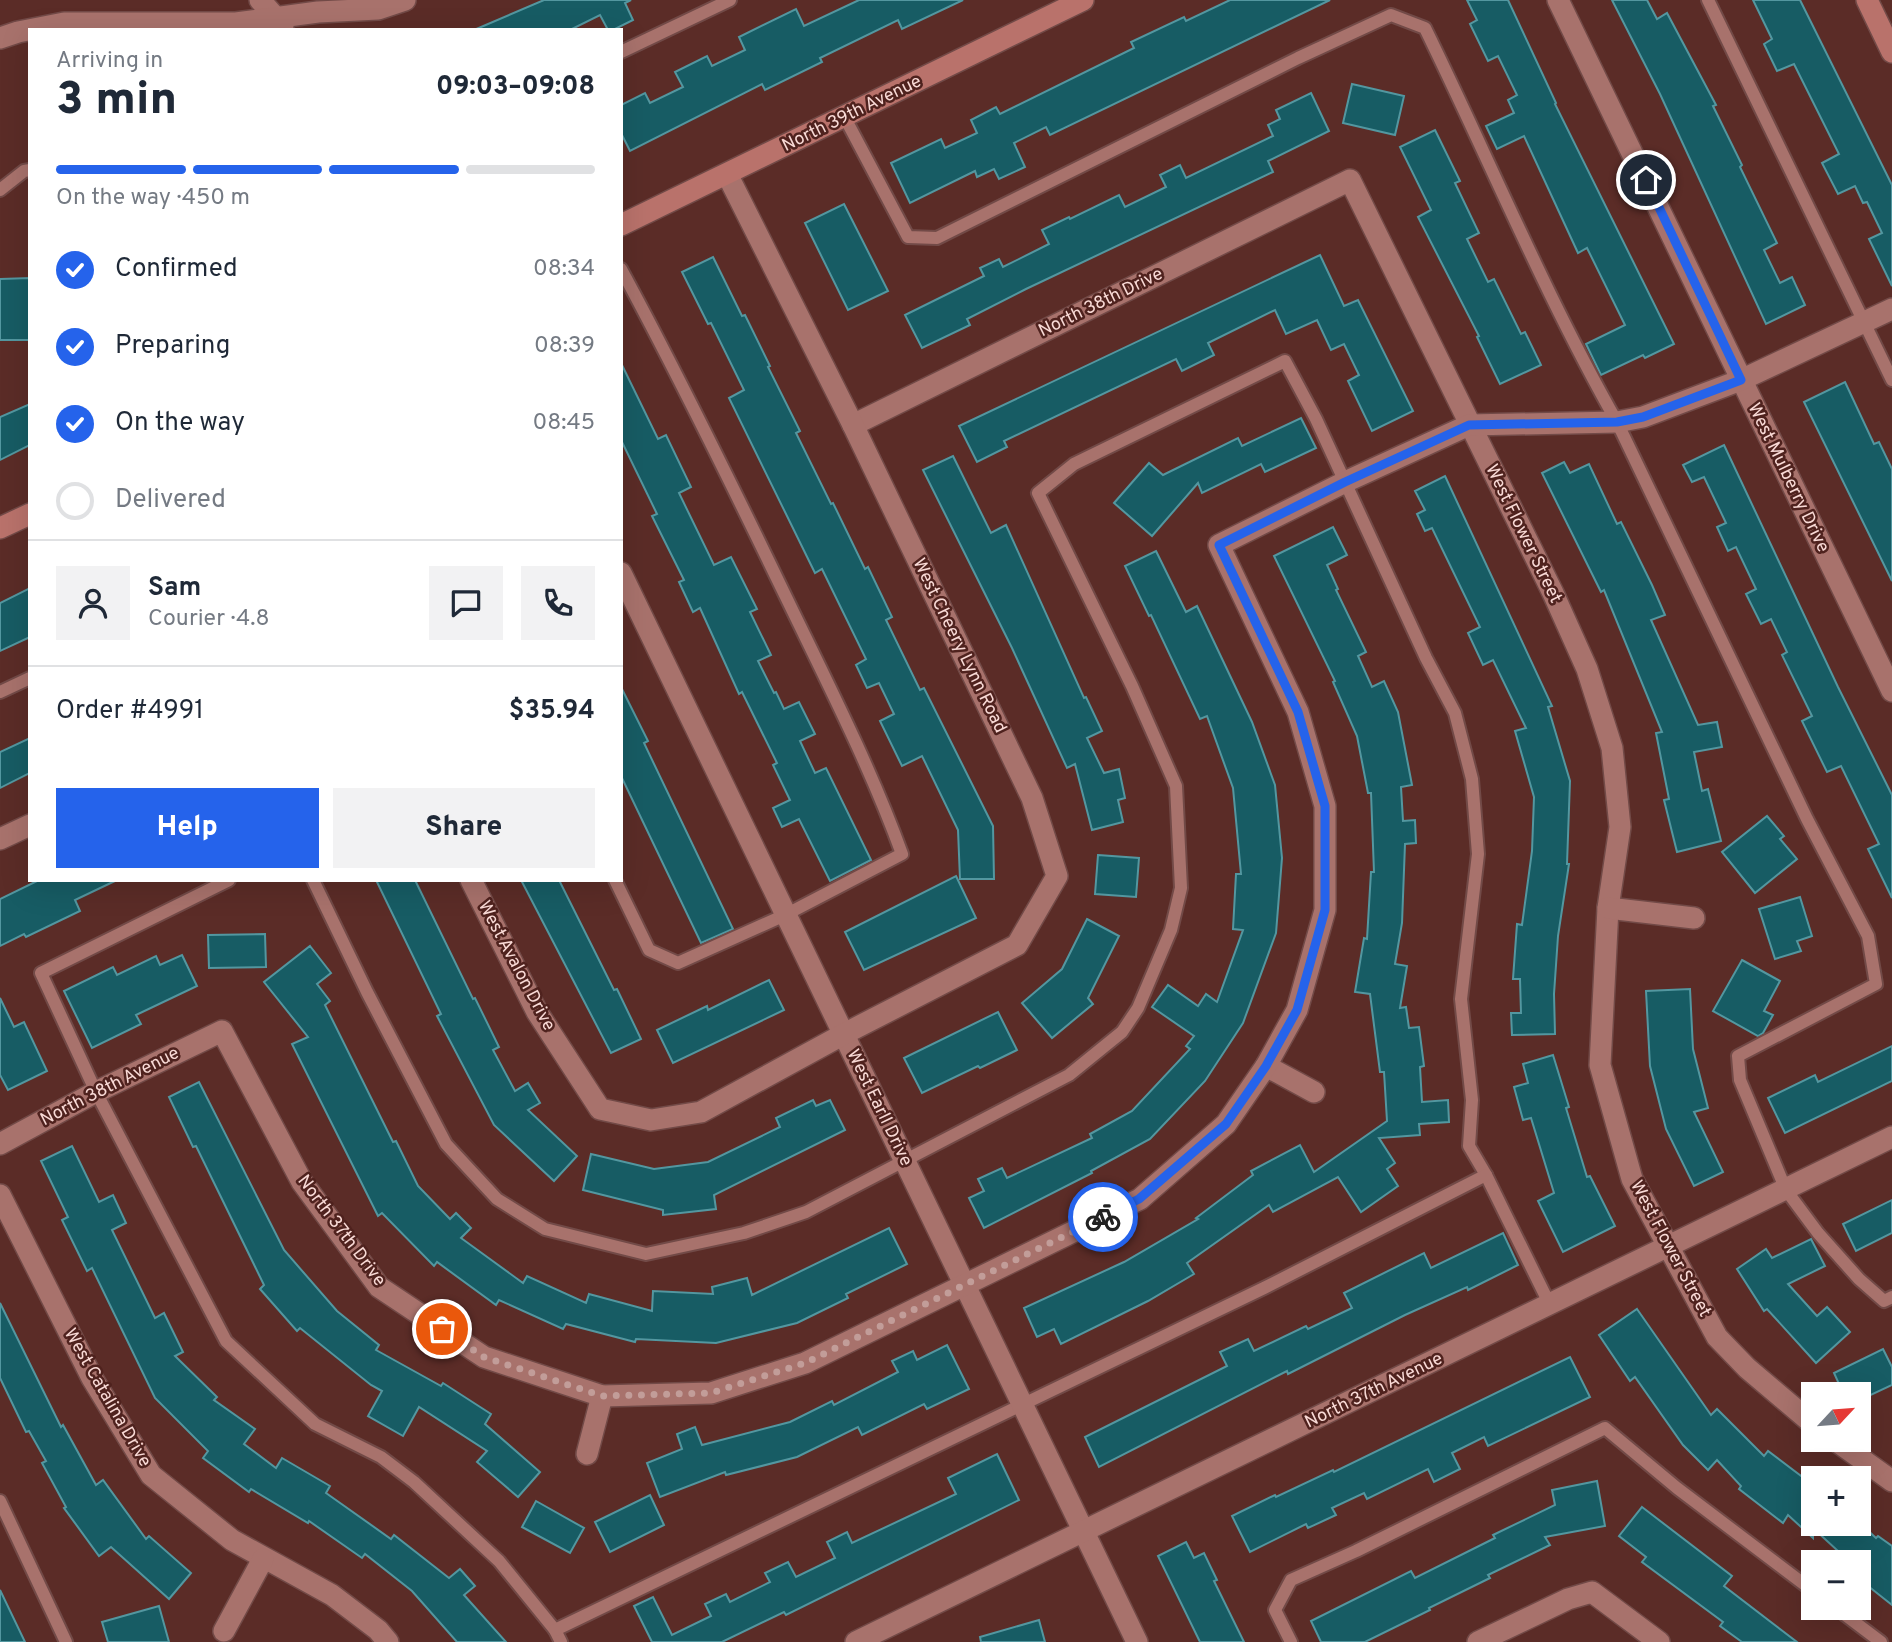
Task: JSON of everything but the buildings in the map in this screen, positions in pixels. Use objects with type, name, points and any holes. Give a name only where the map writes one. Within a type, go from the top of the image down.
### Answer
[{"type":"street","points":[[260,0],[282,24]]},
{"type":"street","points":[[38,28],[64,23],[282,24],[318,12],[378,9],[405,0]]},
{"type":"street","name":"North 39th Avenue","points":[[623,224],[1083,0]]},
{"type":"street","name":"West Mulberry Drive","points":[[1558,0],[1892,691]]},
{"type":"street","points":[[1867,0],[1892,52]]},
{"type":"street","points":[[0,38],[28,30]]},
{"type":"street","name":"West Cheery Lynn Road","points":[[727,174],[853,425],[1032,798],[1057,876],[1017,945],[844,1034]]},
{"type":"street","name":"North 38th Drive","points":[[853,425],[1350,180]]},
{"type":"street","name":"West Flower Street","points":[[1350,180],[1587,668],[1612,748],[1620,827],[1608,908],[1600,1065],[1632,1179],[1717,1336],[1747,1368],[1801,1414]]},
{"type":"street","points":[[1469,425],[1617,422],[1643,417],[1741,380],[1892,309]]},
{"type":"street","name":"North 37th Drive","points":[[222,1031],[302,1182],[379,1287],[484,1357],[602,1396],[711,1393],[805,1363],[1139,1199],[1226,1124],[1266,1066],[1297,1010],[1325,910],[1325,806],[1298,712],[1219,545],[1345,482],[1469,425]]},
{"type":"street","points":[[0,528],[28,515]]},
{"type":"street","name":"West Earll Drive","points":[[623,577],[1137,1642]]},
{"type":"street","points":[[0,839],[28,826]]},
{"type":"street","name":"West Avalon Drive","points":[[472,882],[537,1012],[600,1109],[651,1120],[701,1112],[844,1034]]},
{"type":"street","points":[[1608,908],[1695,918]]},
{"type":"street","name":"North 38th Avenue","points":[[0,1144],[96,1092],[222,1031]]},
{"type":"street","points":[[1266,1066],[1314,1093]]},
{"type":"street","name":"North 37th Avenue","points":[[856,1642],[1892,1138]]},
{"type":"street","name":"West Catalina Drive","points":[[0,1195],[92,1378],[150,1475],[232,1540],[332,1595],[378,1630],[388,1642]]},
{"type":"street","points":[[587,1454],[602,1396]]},
{"type":"street","points":[[1852,1452],[1892,1481]]},
{"type":"street","points":[[224,1631],[263,1559]]},
{"type":"street","points":[[1478,1642],[1568,1599],[1592,1592],[1660,1642]]},
{"type":"lane","points":[[623,51],[730,0]]},
{"type":"lane","points":[[1708,0],[1892,380]]},
{"type":"lane","points":[[845,118],[908,237],[937,238],[1298,58],[1391,15],[1425,28],[1471,121],[1516,223],[1617,422],[1807,820],[1868,936],[1876,984],[1738,1056],[1740,1080],[1786,1190],[1859,1279],[1884,1301],[1892,1297]]},
{"type":"lane","points":[[0,190],[28,170]]},
{"type":"lane","points":[[616,882],[649,950],[678,963],[785,915],[902,854],[883,800],[832,692],[684,389],[623,272]]},
{"type":"lane","points":[[314,882],[367,992],[446,1144],[497,1199],[545,1229],[646,1254],[744,1233],[806,1212],[1069,1074],[1122,1032],[1138,1008],[1171,930],[1181,888],[1175,786],[1132,686],[1038,493],[1074,464],[1285,361],[1316,419],[1426,658],[1455,713],[1472,779],[1478,854],[1461,999],[1472,1100],[1469,1146],[1550,1305]]},
{"type":"lane","points":[[0,692],[28,679]]},
{"type":"lane","points":[[225,882],[41,974],[96,1092],[226,1341],[315,1424],[381,1457],[414,1482],[499,1561],[555,1630],[561,1642]]},
{"type":"lane","points":[[555,1630],[1276,1282],[1486,1175]]},
{"type":"lane","points":[[1290,1642],[1275,1610],[1291,1580],[1356,1551],[1605,1428],[1677,1488],[1801,1582]]},
{"type":"lane","points":[[0,1501],[66,1642]]},
{"type":"lane","points":[[1852,1620],[1881,1642]]},
{"type":"way so far","points":[[442,1329],[484,1357],[602,1396],[711,1393],[805,1363],[1103,1217]]},
{"type":"route","points":[[1103,1217],[1139,1199],[1226,1124],[1266,1066],[1297,1010],[1325,910],[1325,806],[1298,712],[1219,545],[1345,482],[1469,425],[1617,422],[1643,417],[1741,380],[1646,180]]}]
